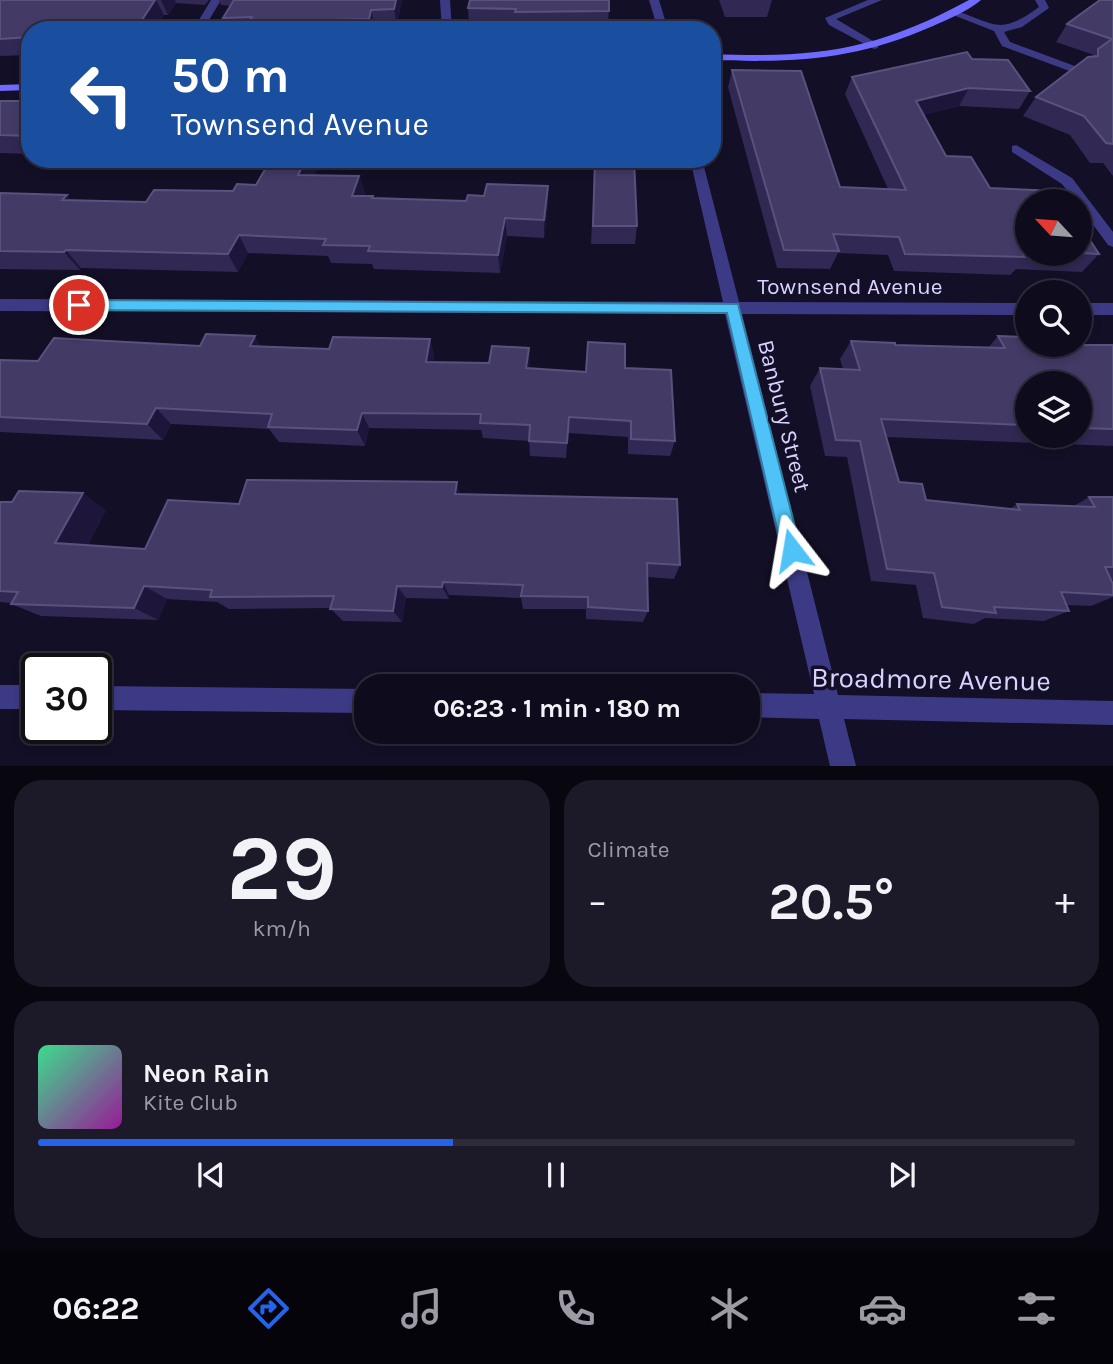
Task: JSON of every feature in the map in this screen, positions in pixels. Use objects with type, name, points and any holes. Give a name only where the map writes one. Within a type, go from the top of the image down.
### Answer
[{"type":"main road","points":[[721,57],[802,58],[873,46],[953,13],[976,0]]},
{"type":"main road","points":[[0,89],[21,88]]},
{"type":"street","points":[[203,21],[216,0]]},
{"type":"street","points":[[445,0],[446,21]]},
{"type":"street","points":[[654,0],[660,21]]},
{"type":"street","points":[[873,46],[833,23],[830,18],[877,0]]},
{"type":"street","points":[[953,13],[998,30],[1019,27],[1045,4]]},
{"type":"street","points":[[998,30],[1006,44],[1079,71]]},
{"type":"street","points":[[1016,149],[1067,181],[1113,242]]},
{"type":"street","name":"Banbury Street","points":[[698,168],[843,765]]},
{"type":"street","name":"Townsend Avenue","points":[[0,304],[1015,309]]},
{"type":"street","points":[[1092,309],[1113,309]]},
{"type":"street","points":[[0,697],[21,697]]},
{"type":"street","points":[[112,698],[354,701]]},
{"type":"street","name":"Broadmore Avenue","points":[[760,705],[1113,713]]},
{"type":"building","points":[[0,0],[155,0],[141,21],[21,21],[21,38],[0,39]]},
{"type":"building","points":[[234,0],[396,0],[394,9],[371,10],[369,19],[250,21],[252,17],[223,18]]},
{"type":"building","points":[[470,0],[609,0],[609,11],[515,12],[516,9],[468,8]]},
{"type":"building","points":[[1100,0],[1113,0],[1113,144],[1106,143],[1084,116],[1036,97],[1088,57],[1098,56],[1098,49],[1112,39],[1067,24]]},
{"type":"building","points":[[967,52],[972,59],[1008,60],[1030,91],[969,88],[916,101],[946,156],[971,157],[990,188],[1015,189],[1015,257],[905,254],[899,237],[833,234],[839,251],[784,250],[732,70],[801,71],[840,187],[906,190],[852,77]]},
{"type":"building","points":[[0,101],[21,101],[21,136],[0,135]]},
{"type":"building","points":[[266,168],[302,168],[298,175],[359,176],[352,196],[373,196],[372,198],[466,201],[468,195],[484,196],[487,184],[548,186],[544,220],[505,218],[498,255],[368,251],[370,246],[323,245],[326,239],[239,235],[228,254],[0,251],[0,193],[67,195],[62,200],[146,202],[154,190],[233,191],[237,184],[256,185]]},
{"type":"building","points":[[595,168],[634,168],[637,226],[593,226]]},
{"type":"building","points":[[1092,243],[1099,254],[1092,254]]},
{"type":"building","points":[[206,334],[255,336],[250,346],[329,349],[333,337],[430,339],[426,362],[489,363],[492,346],[529,348],[526,368],[586,372],[588,342],[625,344],[625,368],[671,370],[675,441],[631,439],[631,421],[569,417],[567,443],[529,441],[530,425],[480,423],[481,414],[362,413],[357,430],[268,427],[272,414],[156,408],[147,424],[0,417],[0,360],[38,361],[54,338],[200,346]]},
{"type":"building","points":[[998,336],[1015,337],[1015,357],[1092,357],[1092,345],[1113,345],[1113,429],[1092,428],[1092,371],[1015,371],[1015,425],[881,419],[899,482],[922,484],[926,500],[1020,510],[1017,504],[1095,507],[1089,497],[1113,497],[1113,567],[1105,567],[1113,584],[1113,595],[1061,592],[1069,611],[994,607],[996,613],[942,607],[934,573],[887,569],[860,441],[836,440],[820,368],[860,370],[851,341],[1005,348]]},
{"type":"building","points":[[247,480],[457,482],[455,494],[677,499],[680,565],[647,563],[648,611],[588,607],[588,597],[521,596],[523,585],[443,582],[442,587],[397,586],[393,611],[330,609],[334,596],[210,597],[212,590],[144,586],[134,608],[11,604],[18,592],[0,591],[0,502],[12,502],[19,491],[83,493],[55,543],[145,549],[168,500],[239,504]]},
{"type":"route","points":[[79,305],[733,308],[792,550]]}]
